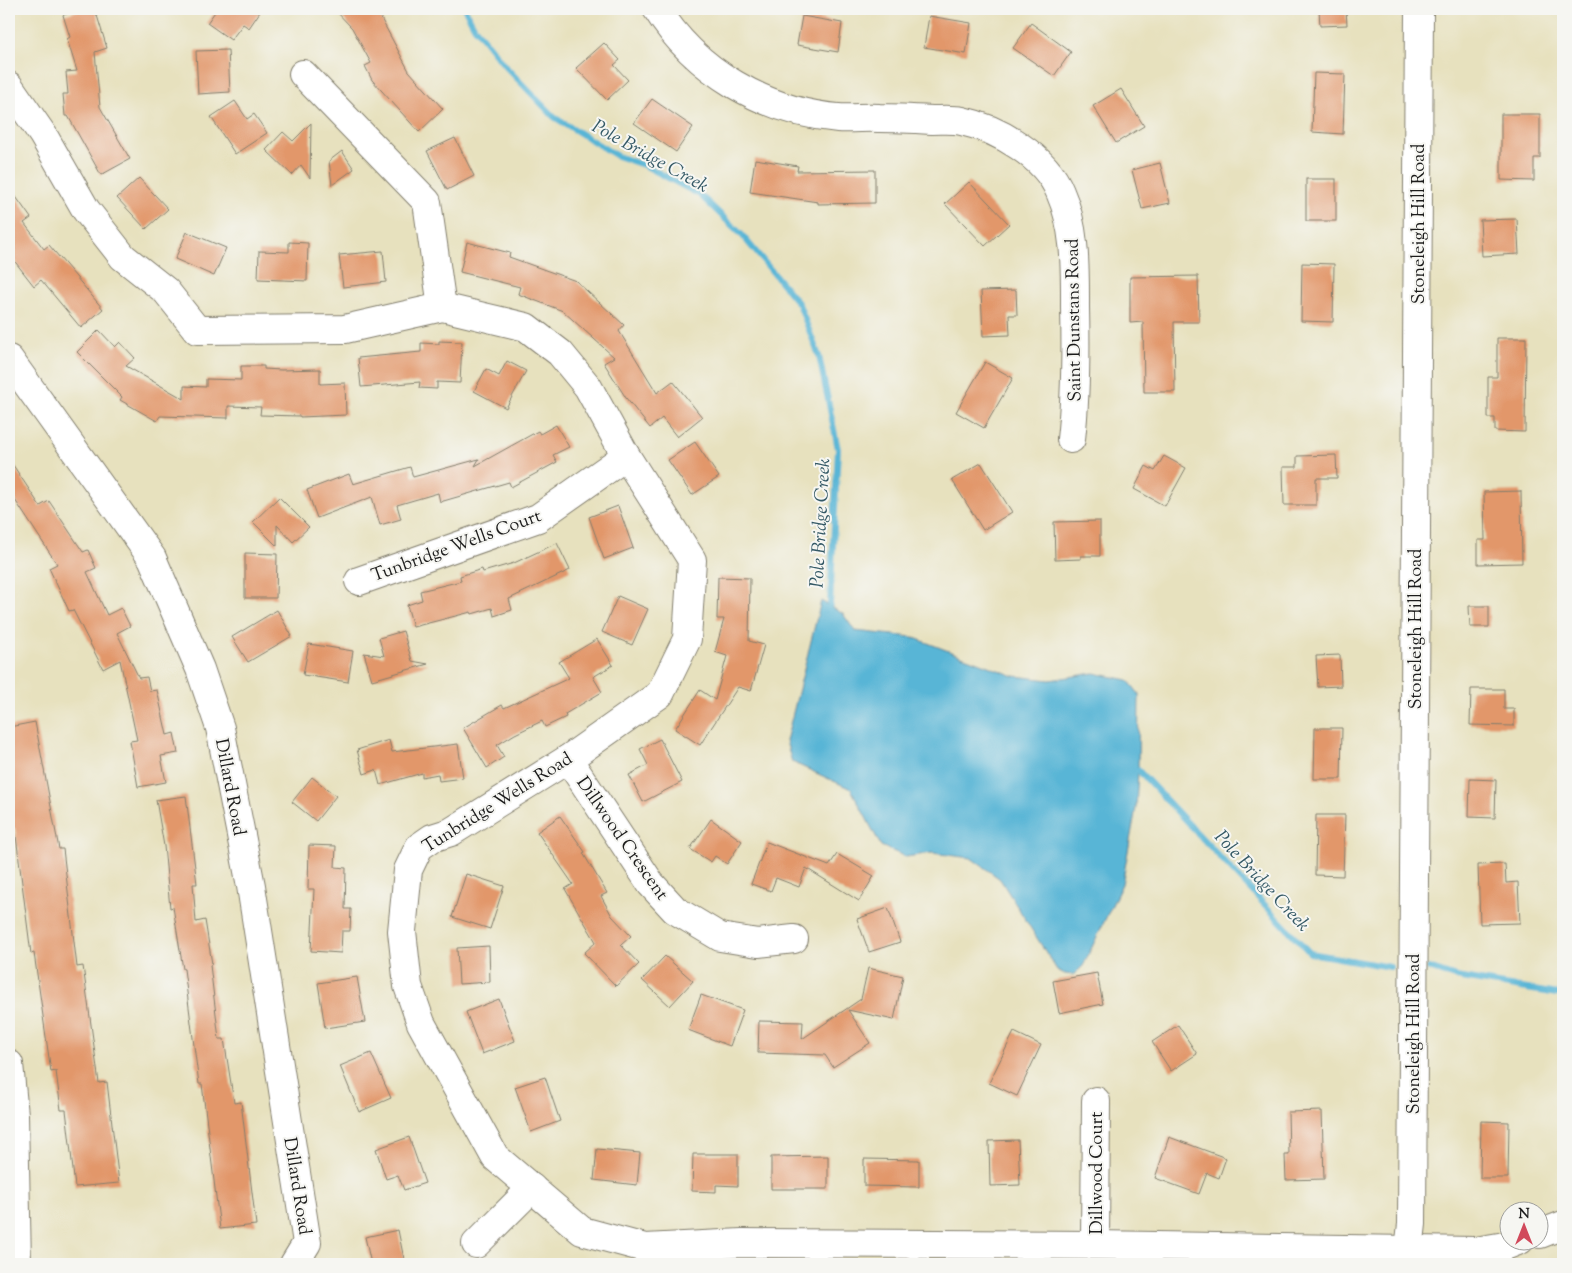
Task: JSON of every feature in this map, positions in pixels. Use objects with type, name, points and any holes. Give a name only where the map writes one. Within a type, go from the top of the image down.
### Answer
[{"type":"street","name":"Saint Dunstans Road","points":[[657,9],[681,41],[703,62],[728,81],[754,96],[793,110],[838,118],[962,121],[989,130],[1013,143],[1032,155],[1049,172],[1060,191],[1070,220],[1075,270],[1075,401],[1071,439]]},
{"type":"street","name":"Stoneleigh Hill Road","points":[[1409,1250],[1412,1224],[1419,9]]},
{"type":"street","points":[[303,74],[427,202],[442,306]]},
{"type":"street","name":"Tunbridge Wells Road","points":[[9,86],[43,135],[86,210],[123,257],[166,291],[197,330],[345,329],[442,306],[526,327],[560,353],[588,387],[626,456],[692,560],[687,638],[660,694],[568,759],[452,832],[432,838],[419,846],[408,870],[402,931],[408,986],[421,1023],[495,1157],[582,1231],[645,1248],[742,1243],[1475,1251],[1500,1247]]},
{"type":"street","name":"Dillard Road","points":[[9,359],[152,558],[200,670],[220,728],[251,886],[307,1243],[294,1264]]},
{"type":"street","name":"Tunbridge Wells Court","points":[[359,581],[538,518],[626,456]]},
{"type":"street","name":"Dillwood Crescent","points":[[568,759],[651,884],[675,910],[720,937],[758,943],[794,939]]},
{"type":"street","points":[[9,1064],[14,1115],[17,1264]]},
{"type":"street","name":"Dillwood Court","points":[[1095,1246],[1096,1101]]},
{"type":"street","points":[[476,1244],[532,1188]]},
{"type":"street","points":[[1550,1230],[1563,1225]]},
{"type":"water","points":[[821,601],[843,614],[855,631],[912,637],[1014,676],[1050,680],[1094,673],[1128,680],[1139,694],[1136,808],[1122,884],[1083,966],[1073,975],[1057,970],[1000,879],[971,858],[932,853],[906,857],[881,846],[851,789],[792,762],[786,741]]},
{"type":"building","points":[[83,9],[95,9],[107,48],[95,52],[100,107],[130,159],[101,175],[68,116],[65,116],[63,94],[68,94],[66,72],[77,71],[67,39],[70,37],[63,15]]},
{"type":"building","points":[[217,9],[262,9],[249,28],[243,24],[231,40],[207,23]]},
{"type":"building","points":[[334,9],[376,9],[409,71],[443,109],[419,132],[372,80],[365,66],[371,63],[352,28]]},
{"type":"building","points":[[1319,9],[1346,9],[1347,25],[1320,26]]},
{"type":"building","points":[[802,16],[842,23],[838,52],[797,45]]},
{"type":"building","points":[[929,16],[971,23],[966,54],[924,47]]},
{"type":"building","points":[[1031,23],[1071,52],[1054,76],[1013,48]]},
{"type":"building","points":[[604,43],[620,60],[614,65],[628,80],[607,100],[576,68]]},
{"type":"building","points":[[228,50],[230,92],[198,94],[196,51]]},
{"type":"building","points":[[1314,73],[1345,74],[1343,134],[1312,132]]},
{"type":"building","points":[[1121,89],[1144,126],[1116,143],[1093,106]]},
{"type":"building","points":[[652,99],[693,127],[676,152],[634,123]]},
{"type":"building","points":[[235,101],[247,119],[254,114],[267,133],[235,154],[211,117]]},
{"type":"building","points":[[1501,114],[1540,114],[1540,158],[1534,158],[1534,181],[1501,180]]},
{"type":"building","points":[[311,123],[310,178],[301,165],[292,175],[266,150],[283,132],[293,141]]},
{"type":"building","points":[[455,138],[474,176],[447,190],[427,151]]},
{"type":"building","points":[[342,151],[354,169],[332,185],[329,161]]},
{"type":"building","points":[[755,159],[798,166],[797,171],[875,170],[875,203],[818,204],[818,202],[750,192]]},
{"type":"building","points":[[1160,163],[1170,203],[1142,209],[1132,170]]},
{"type":"building","points":[[139,178],[168,209],[146,229],[117,198]]},
{"type":"building","points":[[1306,179],[1336,179],[1336,221],[1306,221]]},
{"type":"building","points":[[969,182],[1009,224],[985,246],[945,204]]},
{"type":"building","points":[[9,187],[31,218],[24,223],[44,249],[49,245],[103,309],[81,328],[41,280],[34,286],[9,254]]},
{"type":"building","points":[[1517,219],[1519,254],[1482,256],[1480,220]]},
{"type":"building","points":[[187,232],[226,248],[214,276],[175,259]]},
{"type":"building","points":[[289,242],[308,243],[307,281],[258,279],[259,251],[289,252]]},
{"type":"building","points":[[467,242],[510,253],[509,257],[576,281],[624,325],[619,331],[657,393],[673,381],[702,417],[677,437],[662,418],[650,428],[626,398],[604,363],[614,357],[563,311],[518,294],[520,287],[460,272]]},
{"type":"building","points":[[383,251],[386,282],[343,287],[339,255]]},
{"type":"building","points":[[1302,263],[1334,264],[1333,322],[1301,321]]},
{"type":"building","points":[[1198,276],[1199,322],[1174,322],[1175,392],[1144,392],[1143,322],[1130,323],[1130,277]]},
{"type":"building","points":[[1016,290],[1017,315],[1009,315],[1010,335],[983,336],[981,291]]},
{"type":"building","points":[[99,330],[115,347],[120,342],[135,358],[126,366],[184,399],[184,386],[206,387],[206,379],[241,380],[241,366],[264,366],[264,369],[281,370],[320,369],[320,384],[345,383],[346,415],[300,417],[260,415],[261,407],[228,406],[228,418],[160,416],[157,421],[120,400],[122,397],[77,352]]},
{"type":"building","points":[[1497,338],[1526,338],[1525,432],[1495,431],[1495,418],[1488,418],[1488,377],[1497,377]]},
{"type":"building","points":[[439,341],[462,342],[460,383],[437,382],[437,389],[419,388],[420,382],[361,387],[358,358],[421,352],[421,343],[439,344]]},
{"type":"building","points":[[507,361],[526,371],[506,408],[474,391],[486,369],[499,376]]},
{"type":"building","points":[[985,362],[1013,378],[984,428],[956,412]]},
{"type":"building","points":[[556,425],[569,447],[553,455],[557,462],[511,487],[509,482],[440,502],[438,493],[397,505],[401,519],[380,525],[372,497],[317,518],[307,490],[349,474],[353,484],[410,467],[413,477],[479,459],[475,466],[538,431],[540,434]]},
{"type":"building","points":[[695,442],[719,477],[692,495],[668,460]]},
{"type":"building","points":[[1336,455],[1337,478],[1316,478],[1316,505],[1284,505],[1283,467],[1297,467],[1297,456]]},
{"type":"building","points":[[1164,456],[1186,468],[1165,506],[1134,489],[1146,466],[1155,471]]},
{"type":"building","points":[[9,459],[40,506],[49,501],[83,552],[88,550],[96,568],[87,572],[107,615],[121,608],[130,626],[117,633],[139,678],[147,677],[150,691],[157,690],[167,735],[174,733],[178,753],[161,756],[166,782],[138,787],[130,741],[137,740],[120,660],[103,669],[73,610],[69,611],[49,568],[57,564],[15,500],[9,504]]},
{"type":"building","points":[[981,463],[1012,512],[983,530],[952,480]]},
{"type":"building","points":[[1521,491],[1522,563],[1478,564],[1478,540],[1485,540],[1484,492]]},
{"type":"building","points":[[279,497],[309,527],[293,542],[277,525],[277,546],[253,522]]},
{"type":"building","points":[[618,506],[633,548],[604,559],[589,517]]},
{"type":"building","points":[[1100,521],[1100,556],[1081,556],[1081,559],[1055,560],[1054,522]]},
{"type":"building","points":[[557,543],[570,570],[509,599],[512,610],[494,616],[492,608],[413,627],[407,605],[422,600],[420,591],[461,581],[460,576],[482,569],[483,572],[514,563]]},
{"type":"building","points":[[245,553],[277,554],[276,598],[245,598]]},
{"type":"building","points":[[718,577],[750,578],[749,641],[764,645],[751,691],[738,687],[700,745],[675,729],[700,690],[715,700],[727,656],[715,652],[724,619],[717,619]]},
{"type":"building","points":[[618,596],[648,609],[632,645],[602,632]]},
{"type":"building","points":[[1469,606],[1489,606],[1489,627],[1470,627]]},
{"type":"building","points":[[277,610],[292,636],[248,662],[232,637]]},
{"type":"building","points":[[403,631],[412,661],[428,664],[372,680],[364,653],[384,656],[379,638]]},
{"type":"building","points":[[597,639],[613,665],[593,677],[602,692],[565,714],[566,717],[545,727],[542,721],[497,745],[504,757],[487,768],[463,728],[502,705],[504,708],[569,678],[559,662]]},
{"type":"building","points":[[309,644],[353,651],[348,682],[303,675]]},
{"type":"building","points":[[1340,655],[1341,686],[1318,687],[1316,656]]},
{"type":"building","points":[[1471,689],[1504,689],[1504,709],[1514,709],[1514,726],[1470,725]]},
{"type":"building","points":[[35,722],[59,849],[63,849],[77,967],[83,966],[99,1083],[107,1082],[119,1183],[75,1187],[66,1110],[61,1110],[56,1071],[51,1072],[34,953],[31,954],[15,828],[9,829],[9,727]]},
{"type":"building","points":[[1315,728],[1342,728],[1341,779],[1314,779]]},
{"type":"building","points":[[660,739],[682,782],[643,802],[629,775],[648,765],[640,749]]},
{"type":"building","points":[[389,740],[392,752],[458,744],[463,778],[439,781],[438,774],[422,777],[422,773],[380,785],[376,770],[364,774],[357,750]]},
{"type":"building","points":[[312,777],[336,796],[316,821],[292,802]]},
{"type":"building","points":[[1470,779],[1496,780],[1495,818],[1469,817]]},
{"type":"building","points":[[186,796],[197,884],[193,884],[196,922],[205,920],[212,964],[210,965],[219,1039],[224,1039],[234,1103],[241,1102],[256,1225],[220,1229],[202,1084],[199,1084],[184,969],[173,907],[170,908],[164,846],[156,800]]},
{"type":"building","points":[[1316,815],[1345,815],[1343,876],[1315,875]]},
{"type":"building","points":[[560,816],[585,852],[583,853],[607,893],[601,896],[612,916],[631,936],[621,945],[639,964],[616,986],[584,953],[596,942],[565,889],[573,884],[537,832]]},
{"type":"building","points":[[711,819],[742,841],[727,864],[715,856],[711,862],[690,849]]},
{"type":"building","points":[[767,842],[829,866],[837,854],[874,876],[859,901],[806,868],[799,887],[776,878],[771,891],[751,884]]},
{"type":"building","points":[[309,845],[336,846],[335,867],[346,868],[345,909],[351,909],[350,931],[342,931],[341,953],[311,951],[314,889],[308,889]]},
{"type":"building","points":[[1505,864],[1506,883],[1518,882],[1520,923],[1480,924],[1478,865]]},
{"type":"building","points":[[466,874],[504,886],[490,929],[452,917]]},
{"type":"building","points":[[888,908],[900,942],[869,952],[857,919]]},
{"type":"building","points":[[489,946],[490,982],[459,984],[457,948]]},
{"type":"building","points":[[665,956],[693,981],[670,1006],[642,980]]},
{"type":"building","points":[[868,968],[903,976],[894,1020],[848,1010],[870,1043],[833,1067],[825,1055],[758,1053],[759,1021],[803,1022],[802,1039],[861,999]]},
{"type":"building","points":[[1097,973],[1103,1004],[1059,1013],[1053,981]]},
{"type":"building","points":[[357,977],[365,1022],[325,1028],[318,983]]},
{"type":"building","points":[[701,995],[743,1010],[730,1046],[688,1030]]},
{"type":"building","points":[[499,999],[515,1041],[482,1054],[466,1012]]},
{"type":"building","points":[[1178,1025],[1197,1054],[1171,1071],[1152,1042]]},
{"type":"building","points":[[1014,1032],[1041,1045],[1017,1096],[989,1083]]},
{"type":"building","points":[[371,1053],[391,1098],[359,1112],[340,1066]]},
{"type":"building","points":[[545,1077],[560,1121],[531,1132],[515,1087]]},
{"type":"building","points":[[1322,1111],[1324,1179],[1286,1180],[1285,1155],[1289,1155],[1288,1112]]},
{"type":"building","points":[[1481,1121],[1509,1122],[1508,1178],[1480,1178]]},
{"type":"building","points":[[409,1137],[425,1183],[404,1190],[398,1175],[386,1179],[376,1149]]},
{"type":"building","points":[[1169,1137],[1226,1158],[1219,1178],[1207,1173],[1199,1194],[1155,1178]]},
{"type":"building","points":[[1018,1140],[1020,1185],[990,1186],[989,1141]]},
{"type":"building","points":[[597,1149],[640,1153],[637,1185],[594,1180]]},
{"type":"building","points":[[693,1154],[738,1154],[738,1186],[716,1185],[716,1192],[692,1191]]},
{"type":"building","points":[[828,1156],[828,1189],[771,1189],[771,1157]]},
{"type":"building","points":[[864,1159],[919,1160],[919,1187],[864,1186]]},
{"type":"building","points":[[398,1230],[405,1264],[371,1264],[365,1237]]},
{"type":"waterway","name":"Pole Bridge Creek","points":[[465,9],[475,28],[504,65],[554,117],[617,156],[646,166],[700,195],[742,235],[799,304],[819,356],[838,449],[830,604]]},
{"type":"waterway","name":"Pole Bridge Creek","points":[[1138,770],[1310,953],[1390,967]]},
{"type":"waterway","name":"Pole Bridge Creek","points":[[1429,968],[1456,977],[1563,995]]}]
